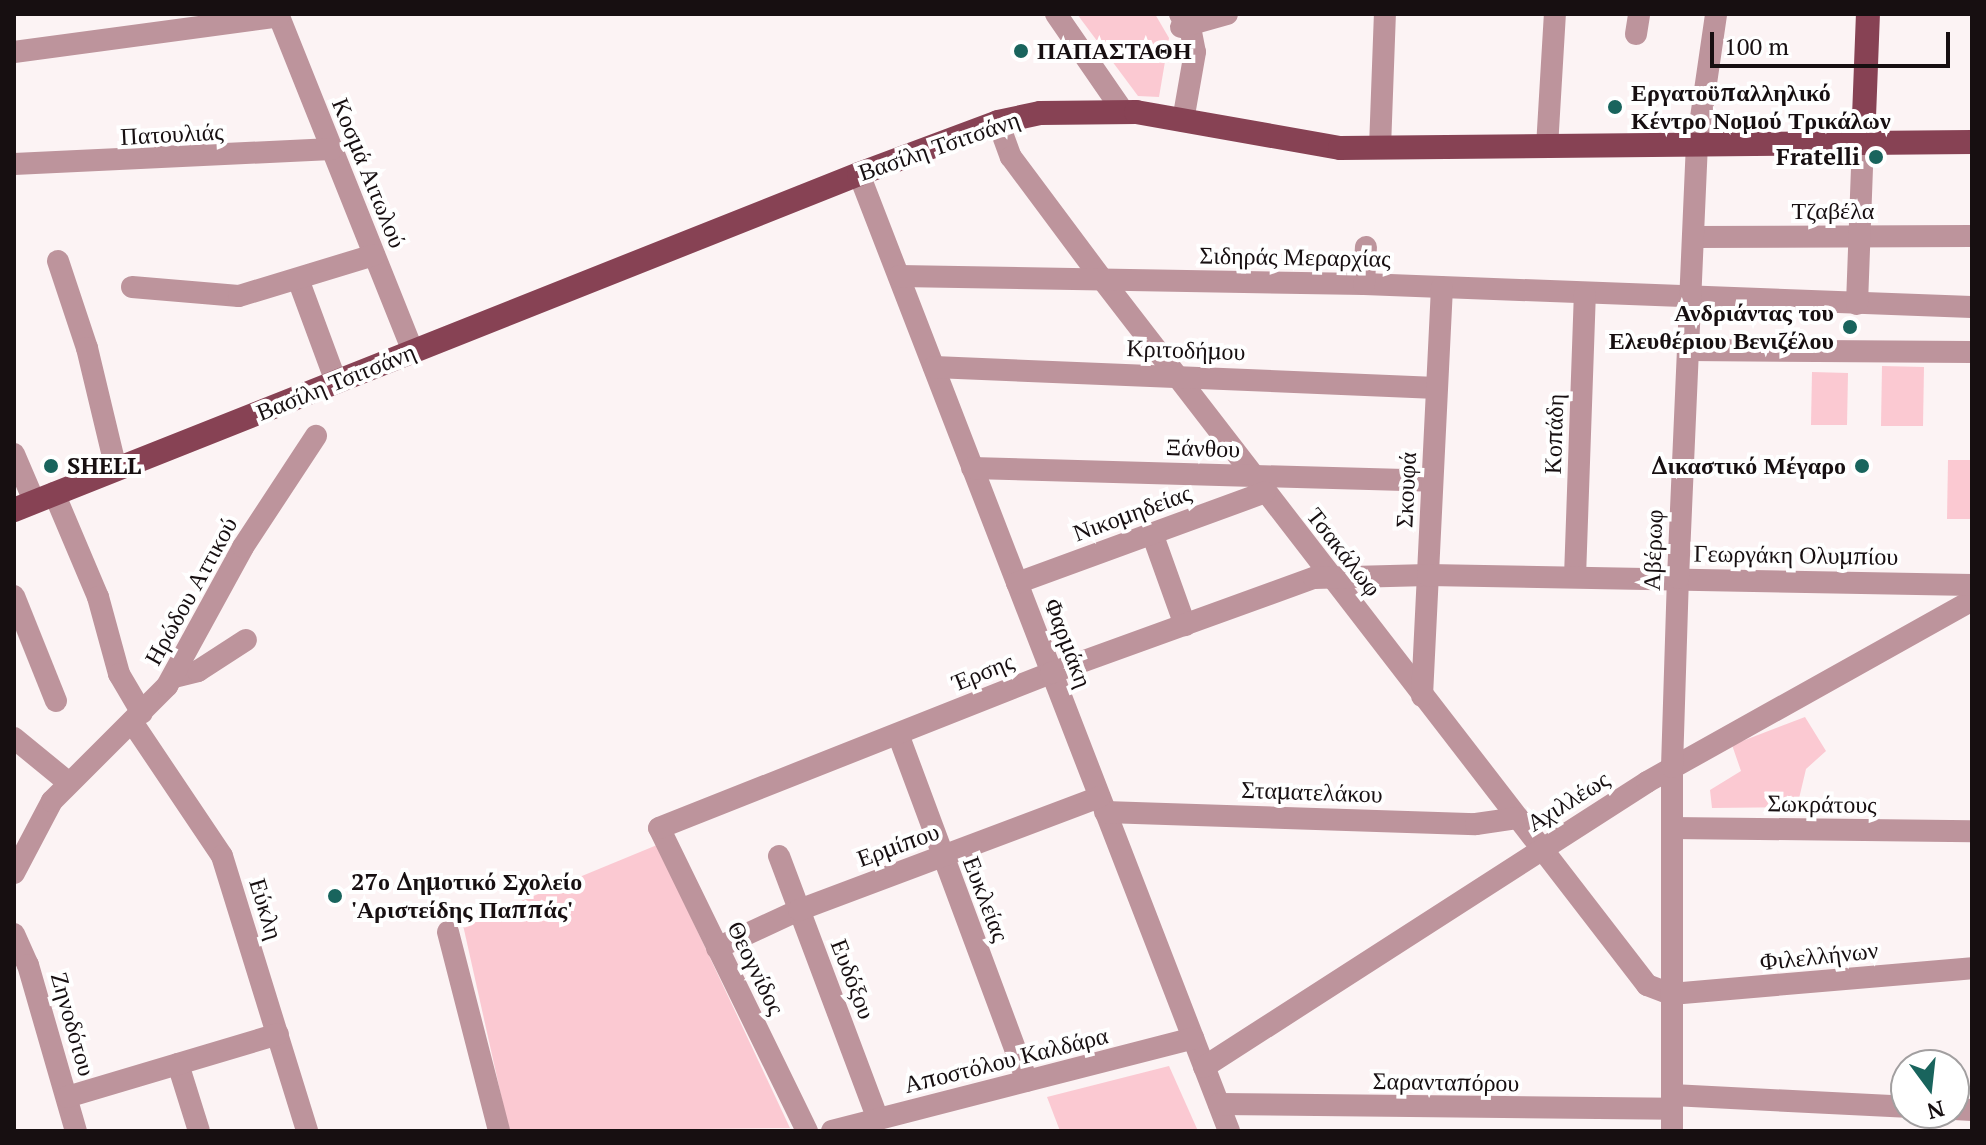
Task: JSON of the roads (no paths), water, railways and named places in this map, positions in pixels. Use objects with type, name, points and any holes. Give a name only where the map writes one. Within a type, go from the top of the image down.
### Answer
[{"type":"main road","points":[[1863,143],[1868,14]]},
{"type":"main road","name":"Βασίλη Τσιτσάνη","points":[[34,501],[859,174],[998,122],[1040,113],[1123,111],[1323,147],[1972,142]]},
{"type":"street","points":[[1056,14],[1123,111]]},
{"type":"street","points":[[1380,148],[1385,14]]},
{"type":"street","points":[[1547,147],[1555,14]]},
{"type":"street","name":"Αβέρωφ","points":[[1672,1112],[1672,767],[1678,578],[1697,145],[1716,14]]},
{"type":"street","points":[[14,52],[278,15]]},
{"type":"street","name":"Κοσμά Αιτωλού","points":[[278,15],[413,352]]},
{"type":"street","points":[[1177,120],[1183,25]]},
{"type":"street","name":"Τσακάλωφ","points":[[998,122],[1011,157],[1258,484],[1647,985],[1671,994]]},
{"type":"street","points":[[1857,304],[1863,143]]},
{"type":"street","name":"Πατουλιάς","points":[[14,164],[332,149]]},
{"type":"street","name":"Φαρμάκη","points":[[859,174],[1229,1131]]},
{"type":"street","name":"Τζαβέλα","points":[[1693,237],[1972,236]]},
{"type":"street","points":[[1364,284],[1366,247]]},
{"type":"street","points":[[132,287],[211,297],[239,296],[374,255]]},
{"type":"street","points":[[58,261],[87,348],[116,469]]},
{"type":"street","name":"Σιδηράς Μεραρχίας","points":[[899,276],[1364,284],[1691,299],[1972,307]]},
{"type":"street","points":[[298,279],[336,382]]},
{"type":"street","name":"Σκουφά","points":[[1422,696],[1442,287]]},
{"type":"street","name":"Κοπάδη","points":[[1575,577],[1585,294]]},
{"type":"street","points":[[1688,350],[1972,352]]},
{"type":"street","name":"Κριτοδήμου","points":[[934,367],[1437,388]]},
{"type":"street","name":"Ηρώδου Αττικού","points":[[14,873],[40,819],[69,783],[137,718],[174,677],[243,547],[316,436]]},
{"type":"street","name":"Εύκλη","points":[[14,454],[34,501],[98,597],[119,674],[137,718],[222,856],[307,1131]]},
{"type":"street","name":"Ξάνθου","points":[[972,468],[1258,484],[1432,481]]},
{"type":"street","name":"Νικομηδείας","points":[[1017,583],[1152,533],[1258,484]]},
{"type":"street","points":[[1152,533],[1185,625]]},
{"type":"street","name":"Γεωργάκη Ολυμπίου","points":[[1330,575],[1678,578],[1972,585]]},
{"type":"street","name":"Έρσης","points":[[659,828],[1051,673],[1330,575]]},
{"type":"street","points":[[14,596],[56,701]]},
{"type":"street","name":"Αχιλλέως","points":[[1204,1067],[1541,848],[1672,767],[1972,600]]},
{"type":"street","points":[[174,677],[198,671],[246,640]]},
{"type":"street","name":"Ευκλείας","points":[[898,734],[1027,1081]]},
{"type":"street","points":[[14,738],[69,783]]},
{"type":"street","name":"Σταματελάκου","points":[[1102,804],[1476,824],[1517,818]]},
{"type":"street","name":"Ερμίπου","points":[[717,948],[799,910],[942,856],[1102,804]]},
{"type":"street","name":"Θεογνίδος","points":[[659,828],[807,1131]]},
{"type":"street","name":"Σωκράτους","points":[[1672,828],[1972,831]]},
{"type":"street","name":"Ευδόξου","points":[[779,856],[878,1119]]},
{"type":"street","points":[[448,932],[499,1131]]},
{"type":"street","name":"Ζηνοδότου","points":[[14,934],[76,1131]]},
{"type":"street","name":"Φιλελλήνων","points":[[1671,994],[1972,968]]},
{"type":"street","points":[[67,1097],[278,1034]]},
{"type":"street","name":"Αποστόλου Καλδάρα","points":[[834,1131],[1193,1038]]},
{"type":"street","points":[[178,1064],[199,1131]]},
{"type":"street","name":"Σαρανταπόρου","points":[[1219,1104],[1672,1112],[1890,1107]]},
{"type":"place","name":"ΠΑΠΑΣΤΑΘΗ","points":[[1021,51]]},
{"type":"place","name":"Εργατοϋπαλληλικό Κέντρο Νομού Τρικάλων","points":[[1615,107]]},
{"type":"place","name":"Fratelli","points":[[1876,157]]},
{"type":"place","name":"Ανδριάντας του Ελευθέριου Βενιζέλου","points":[[1850,327]]},
{"type":"place","name":"SHELL","points":[[51,466]]},
{"type":"place","name":"Δικαστικό Μέγαρο","points":[[1862,466]]},
{"type":"place","name":"27ο Δημοτικό Σχολείο 'Αριστείδης Παππάς'","points":[[335,896]]}]
